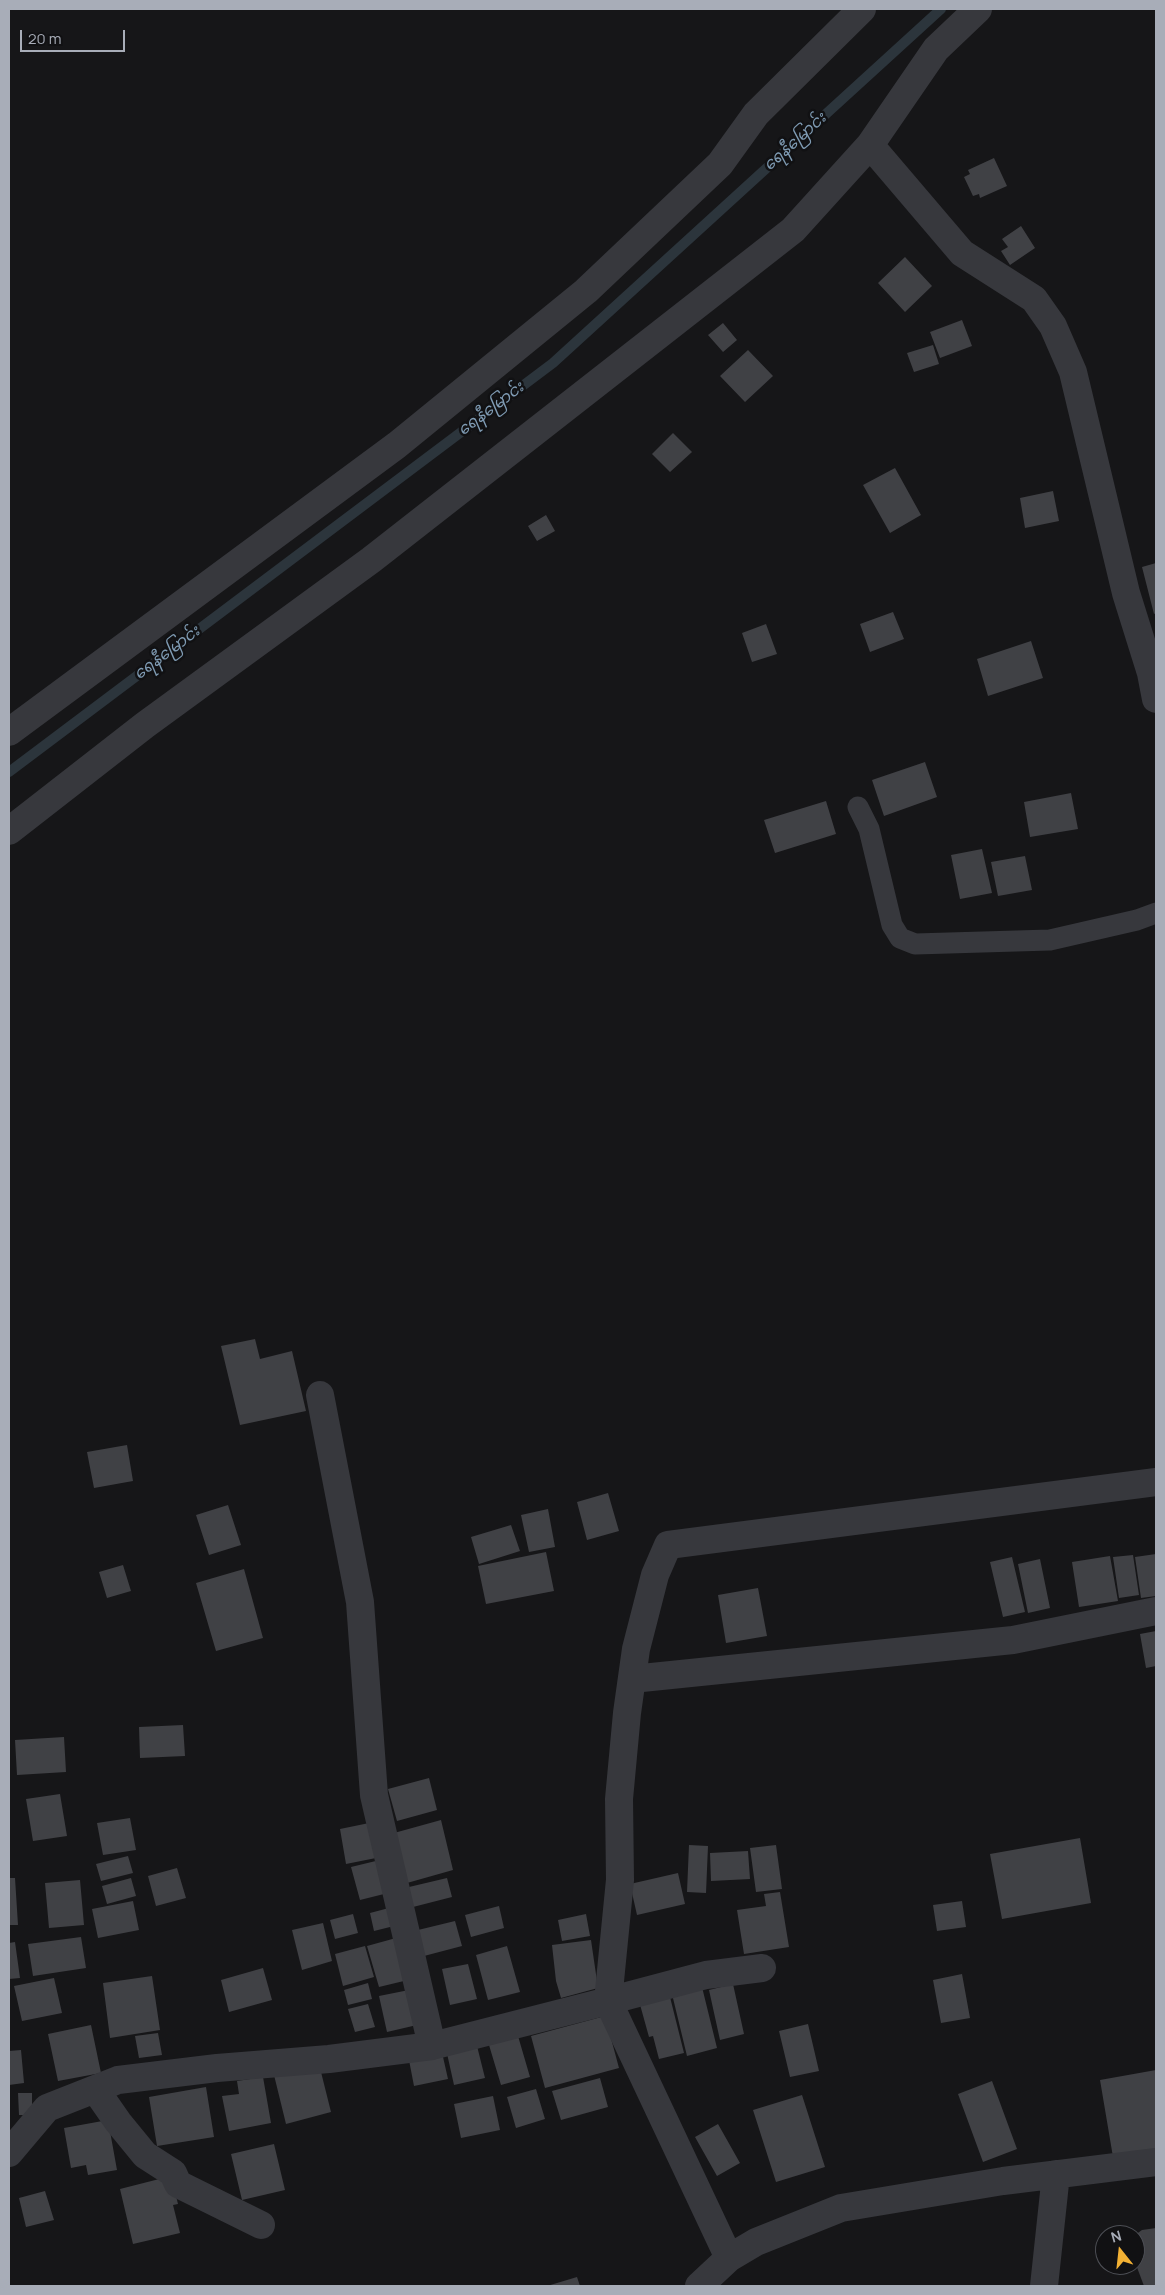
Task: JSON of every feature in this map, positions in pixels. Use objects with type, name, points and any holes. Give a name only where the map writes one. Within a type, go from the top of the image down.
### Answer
[{"type":"street","points":[[9,732],[397,445],[586,291],[720,164],[756,114],[862,9]]},
{"type":"street","points":[[9,831],[145,725],[370,560],[793,230],[870,145],[936,49],[978,9]]},
{"type":"street","points":[[870,145],[962,252],[1034,300],[1053,326],[1073,372],[1126,593],[1151,673],[1156,699]]},
{"type":"street","points":[[320,1395],[360,1602],[374,1795],[432,2046]]},
{"type":"street","points":[[729,2258],[608,2001],[620,1880],[619,1799],[636,1649],[655,1575],[668,1545],[1156,1482]]},
{"type":"street","points":[[632,1680],[1013,1640],[1156,1611]]},
{"type":"street","points":[[9,2153],[47,2108],[118,2080],[217,2068],[329,2059],[432,2046],[706,1975],[762,1968]]},
{"type":"street","points":[[95,2089],[118,2122],[145,2155],[173,2174],[178,2184],[261,2225]]},
{"type":"street","points":[[699,2286],[729,2258],[756,2242],[841,2208],[1056,2174],[1156,2162]]},
{"type":"street","points":[[1044,2286],[1056,2174]]},
{"type":"lane","points":[[858,807],[869,829],[892,926],[900,938],[915,944],[1050,940],[1137,920],[1156,913]]},
{"type":"building","points":[[994,158],[1007,186],[980,198],[979,194],[973,196],[964,177],[970,174],[968,170]]},
{"type":"building","points":[[1021,226],[1035,248],[1010,265],[1001,251],[1008,247],[1002,239]]},
{"type":"building","points":[[905,257],[932,286],[905,312],[878,283]]},
{"type":"building","points":[[962,320],[972,346],[940,358],[930,332]]},
{"type":"building","points":[[723,323],[737,340],[723,352],[708,335]]},
{"type":"building","points":[[933,345],[939,364],[914,372],[907,353]]},
{"type":"building","points":[[748,350],[773,376],[745,402],[720,376]]},
{"type":"building","points":[[673,433],[692,452],[670,472],[652,454]]},
{"type":"building","points":[[895,468],[921,515],[890,533],[863,485]]},
{"type":"building","points":[[1053,491],[1059,521],[1025,528],[1020,498]]},
{"type":"building","points":[[546,515],[555,531],[537,541],[528,526]]},
{"type":"building","points":[[1156,563],[1156,613],[1154,614],[1142,567]]},
{"type":"building","points":[[893,612],[904,639],[870,652],[860,624]]},
{"type":"building","points":[[766,624],[777,654],[752,662],[742,633]]},
{"type":"building","points":[[1031,641],[1043,678],[988,696],[977,659]]},
{"type":"building","points":[[925,762],[937,797],[884,816],[872,780]]},
{"type":"building","points":[[1071,793],[1078,829],[1030,837],[1024,802]]},
{"type":"building","points":[[826,801],[836,834],[775,853],[764,820]]},
{"type":"building","points":[[982,849],[992,893],[960,899],[951,855]]},
{"type":"building","points":[[1025,856],[1032,890],[998,896],[991,862]]},
{"type":"building","points":[[255,1339],[260,1359],[292,1351],[306,1411],[240,1425],[221,1346]]},
{"type":"building","points":[[127,1445],[133,1481],[94,1488],[87,1452]]},
{"type":"building","points":[[608,1493],[619,1531],[587,1540],[577,1502]]},
{"type":"building","points":[[228,1505],[241,1545],[209,1555],[196,1515]]},
{"type":"building","points":[[548,1509],[555,1547],[529,1552],[521,1515]]},
{"type":"building","points":[[511,1525],[520,1551],[479,1564],[471,1537]]},
{"type":"building","points":[[546,1552],[554,1591],[486,1604],[478,1566]]},
{"type":"building","points":[[1156,1554],[1156,1596],[1141,1598],[1135,1557]]},
{"type":"building","points":[[1133,1555],[1139,1595],[1119,1598],[1113,1557]]},
{"type":"building","points":[[1110,1556],[1118,1601],[1079,1607],[1072,1562]]},
{"type":"building","points":[[1012,1557],[1025,1612],[1003,1617],[990,1562]]},
{"type":"building","points":[[1040,1559],[1050,1608],[1028,1613],[1018,1564]]},
{"type":"building","points":[[123,1565],[131,1591],[107,1598],[99,1572]]},
{"type":"building","points":[[244,1569],[263,1638],[216,1651],[196,1583]]},
{"type":"building","points":[[758,1588],[767,1636],[726,1643],[718,1595]]},
{"type":"building","points":[[1156,1631],[1156,1666],[1146,1668],[1140,1634]]},
{"type":"building","points":[[183,1725],[185,1756],[140,1758],[139,1727]]},
{"type":"building","points":[[64,1737],[66,1772],[17,1775],[15,1740]]},
{"type":"building","points":[[429,1778],[437,1810],[397,1821],[388,1789]]},
{"type":"building","points":[[60,1794],[67,1836],[33,1841],[26,1799]]},
{"type":"building","points":[[130,1818],[136,1850],[103,1855],[97,1823]]},
{"type":"building","points":[[441,1820],[453,1870],[407,1883],[394,1833]]},
{"type":"building","points":[[374,1822],[381,1857],[346,1864],[340,1829]]},
{"type":"building","points":[[1080,1838],[1091,1903],[1002,1919],[990,1854]]},
{"type":"building","points":[[689,1845],[708,1846],[706,1893],[687,1892]]},
{"type":"building","points":[[776,1845],[782,1889],[756,1892],[750,1848]]},
{"type":"building","points":[[748,1851],[750,1879],[711,1881],[710,1853]]},
{"type":"building","points":[[128,1856],[133,1873],[101,1881],[96,1864]]},
{"type":"building","points":[[384,1859],[392,1892],[360,1900],[351,1867]]},
{"type":"building","points":[[177,1868],[186,1898],[156,1906],[148,1876]]},
{"type":"building","points":[[678,1873],[685,1904],[637,1915],[630,1884]]},
{"type":"building","points":[[9,1878],[15,1878],[18,1925],[9,1925]]},
{"type":"building","points":[[131,1878],[136,1896],[107,1904],[102,1886]]},
{"type":"building","points":[[447,1878],[452,1897],[413,1907],[409,1887]]},
{"type":"building","points":[[80,1880],[84,1925],[49,1928],[45,1883]]},
{"type":"building","points":[[780,1892],[789,1947],[744,1954],[737,1910],[766,1906],[764,1894]]},
{"type":"building","points":[[133,1901],[139,1930],[98,1938],[92,1909]]},
{"type":"building","points":[[962,1901],[966,1927],[937,1931],[933,1905]]},
{"type":"building","points":[[499,1906],[504,1928],[471,1937],[465,1915]]},
{"type":"building","points":[[389,1908],[394,1926],[374,1931],[370,1913]]},
{"type":"building","points":[[353,1914],[358,1933],[335,1939],[330,1920]]},
{"type":"building","points":[[586,1914],[590,1936],[562,1941],[558,1920]]},
{"type":"building","points":[[455,1921],[462,1946],[424,1956],[418,1930]]},
{"type":"building","points":[[323,1923],[332,1961],[302,1970],[292,1930]]},
{"type":"building","points":[[81,1937],[86,1968],[33,1976],[28,1944]]},
{"type":"building","points":[[396,1938],[408,1980],[379,1987],[367,1946]]},
{"type":"building","points":[[591,1940],[598,1988],[561,1998],[556,1981],[552,1945]]},
{"type":"building","points":[[15,1942],[20,1978],[9,1979],[9,1943]]},
{"type":"building","points":[[365,1946],[374,1977],[343,1986],[335,1954]]},
{"type":"building","points":[[507,1946],[520,1992],[488,2000],[476,1955]]},
{"type":"building","points":[[468,1964],[477,1999],[450,2005],[442,1969]]},
{"type":"building","points":[[263,1968],[272,2000],[229,2012],[221,1980]]},
{"type":"building","points":[[962,1974],[970,2018],[941,2023],[933,1980]]},
{"type":"building","points":[[152,1976],[160,2030],[110,2038],[103,1983]]},
{"type":"building","points":[[54,1978],[62,2013],[22,2021],[14,1986]]},
{"type":"building","points":[[368,1983],[372,1999],[348,2005],[344,1990]]},
{"type":"building","points":[[733,1984],[744,2034],[720,2040],[709,1990]]},
{"type":"building","points":[[702,1987],[717,2048],[687,2056],[672,1994]]},
{"type":"building","points":[[409,1990],[417,2025],[387,2032],[379,1996]]},
{"type":"building","points":[[669,1993],[684,2053],[659,2059],[653,2036],[649,2037],[639,2001]]},
{"type":"building","points":[[368,2004],[375,2027],[355,2032],[348,2009]]},
{"type":"building","points":[[605,2016],[619,2068],[545,2088],[531,2036]]},
{"type":"building","points":[[808,2024],[819,2071],[790,2077],[779,2031]]},
{"type":"building","points":[[91,2025],[101,2073],[58,2081],[48,2034]]},
{"type":"building","points":[[158,2033],[162,2055],[139,2058],[135,2036]]},
{"type":"building","points":[[518,2036],[530,2077],[501,2085],[489,2045]]},
{"type":"building","points":[[476,2042],[485,2078],[454,2085],[446,2049]]},
{"type":"building","points":[[441,2048],[448,2079],[414,2086],[408,2055]]},
{"type":"building","points":[[21,2050],[24,2083],[9,2085],[9,2051]]},
{"type":"building","points":[[319,2064],[331,2112],[286,2124],[274,2075]]},
{"type":"building","points":[[1156,2070],[1156,2149],[1113,2157],[1100,2080]]},
{"type":"building","points":[[263,2077],[271,2123],[229,2131],[222,2096],[239,2094],[237,2081]]},
{"type":"building","points":[[600,2078],[608,2107],[561,2120],[552,2091]]},
{"type":"building","points":[[992,2081],[1017,2149],[983,2162],[958,2094]]},
{"type":"building","points":[[206,2087],[214,2137],[157,2146],[149,2097]]},
{"type":"building","points":[[536,2089],[545,2119],[516,2128],[507,2097]]},
{"type":"building","points":[[18,2093],[32,2093],[32,2115],[19,2115]]},
{"type":"building","points":[[802,2095],[825,2167],[776,2182],[753,2110]]},
{"type":"building","points":[[493,2096],[500,2130],[461,2138],[454,2104]]},
{"type":"building","points":[[108,2120],[117,2170],[88,2175],[86,2165],[71,2168],[64,2128]]},
{"type":"building","points":[[718,2124],[740,2163],[717,2176],[695,2137]]},
{"type":"building","points":[[274,2144],[285,2190],[242,2200],[231,2154]]},
{"type":"building","points":[[171,2176],[178,2204],[173,2205],[180,2233],[133,2244],[120,2189]]},
{"type":"building","points":[[45,2191],[54,2220],[26,2227],[19,2198]]},
{"type":"building","points":[[1156,2228],[1156,2286],[1144,2286],[1140,2275],[1145,2275],[1145,2230]]},
{"type":"building","points":[[577,2277],[580,2286],[547,2286]]},
{"type":"waterway","name":"ရေနီမြောင်း","points":[[9,772],[553,363],[941,9]]}]
